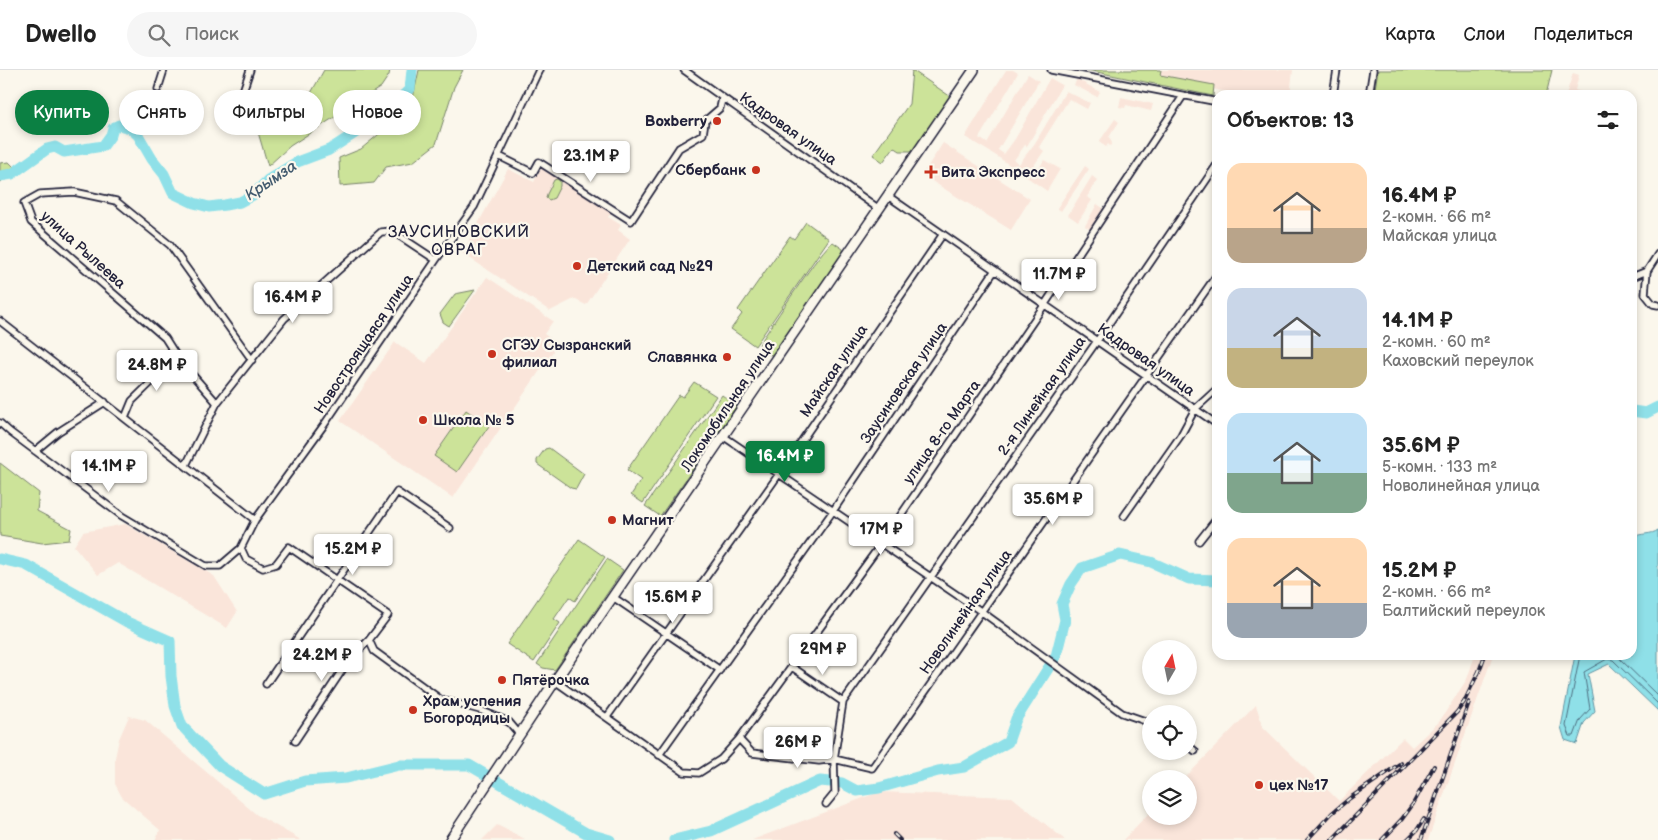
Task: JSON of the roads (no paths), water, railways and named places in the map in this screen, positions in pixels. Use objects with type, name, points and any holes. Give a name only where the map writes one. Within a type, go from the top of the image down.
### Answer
[{"type":"main road","name":"Локомобильная улица","points":[[450,840],[555,681],[974,70]]},
{"type":"street","points":[[158,89],[164,70]]},
{"type":"street","points":[[243,90],[250,70]]},
{"type":"street","name":"Новостроящаяся улица","points":[[35,451],[122,516],[206,566],[220,566],[241,548],[255,520],[324,425],[474,207],[539,70]]},
{"type":"street","name":"Кадровая улица","points":[[684,70],[722,99],[879,209]]},
{"type":"street","points":[[1050,70],[1212,101]]},
{"type":"street","points":[[1334,90],[1337,70]]},
{"type":"street","points":[[1370,90],[1374,70]]},
{"type":"street","name":"улица 8-го Марта","points":[[555,681],[684,772],[698,773],[721,759],[739,739],[881,544],[1045,304],[1183,96]]},
{"type":"street","points":[[499,156],[534,173],[539,162],[632,221],[680,148],[703,134],[704,121],[720,108],[722,99]]},
{"type":"street","name":"2-я Линейная улица","points":[[826,804],[835,793],[834,759],[843,702],[1097,341],[1212,172]]},
{"type":"street","name":"улица Рылеева","points":[[217,403],[177,358],[165,338],[31,222],[24,204],[40,194],[74,192],[116,201],[170,245],[252,360]]},
{"type":"street","name":"Кадровая улица","points":[[888,196],[1212,421]]},
{"type":"street","points":[[186,466],[217,403],[284,319],[380,232],[392,231],[436,260]]},
{"type":"street","name":"Майская улица","points":[[607,717],[779,474],[943,234]]},
{"type":"street","points":[[1658,254],[1647,271],[1645,294],[1652,304],[1658,305]]},
{"type":"street","name":"Заусиновская улица","points":[[659,755],[833,511],[995,270]]},
{"type":"street","points":[[1637,275],[1647,271]]},
{"type":"street","name":"Новолинейная улица","points":[[834,759],[872,768],[1212,280]]},
{"type":"street","points":[[0,321],[255,520]]},
{"type":"street","points":[[125,418],[132,401],[177,358]]},
{"type":"street","points":[[1124,516],[1182,435],[1195,410],[1212,394]]},
{"type":"street","points":[[0,423],[35,451],[58,432],[105,402]]},
{"type":"street","points":[[723,436],[982,612],[1122,713],[1142,720]]},
{"type":"street","points":[[266,684],[397,492],[450,528]]},
{"type":"street","points":[[1199,541],[1212,525]]},
{"type":"street","points":[[241,548],[246,559],[263,568],[276,564],[289,547],[388,615],[369,640],[349,660],[295,741]]},
{"type":"street","points":[[613,597],[720,670]]},
{"type":"street","points":[[369,640],[374,651],[440,700],[480,710],[509,722],[520,735]]},
{"type":"street","points":[[792,667],[843,702]]},
{"type":"street","points":[[739,739],[752,752],[819,761],[834,759]]},
{"type":"water","points":[[1658,530],[1658,711],[1609,664],[1588,674],[1595,711],[1584,723],[1577,744],[1565,740],[1561,727],[1574,660],[1637,660],[1637,536],[1653,533]]},
{"type":"waterway","name":"Крымза","points":[[0,176],[12,174],[47,149],[55,147],[64,152],[103,146],[111,135],[113,128],[119,125],[130,128],[138,135],[152,159],[164,174],[173,193],[194,203],[209,207],[240,202],[253,195],[268,180],[297,162],[329,150],[383,115],[410,89],[412,70]]},
{"type":"waterway","points":[[1637,412],[1646,413],[1658,407]]},
{"type":"waterway","points":[[674,840],[711,831],[820,781],[842,783],[857,791],[879,788],[938,771],[964,767],[1008,742],[1016,719],[1056,656],[1065,620],[1062,604],[1071,584],[1082,568],[1120,555],[1151,562],[1189,579],[1212,580]]},
{"type":"waterway","points":[[0,559],[26,565],[127,622],[170,641],[171,676],[175,706],[182,726],[220,766],[264,794],[305,781],[346,778],[399,765],[469,765],[586,833],[610,840]]},
{"type":"railway","points":[[1478,674],[1483,660]]},
{"type":"railway","points":[[1332,840],[1457,712],[1481,667]]},
{"type":"railway","points":[[1421,840],[1469,702]]},
{"type":"railway","points":[[1307,840],[1332,813],[1350,798],[1401,763]]},
{"type":"railway","points":[[1382,840],[1413,804],[1434,766]]},
{"type":"railway","points":[[1407,840],[1424,819]]},
{"type":"railway","points":[[894,834],[900,840]]},
{"type":"place","name":"Boxberry","points":[[717,121]]},
{"type":"place","name":"Сбербанк","points":[[756,170]]},
{"type":"place","name":"Вита Экспресс","points":[[931,172]]},
{"type":"place","name":"Детский сад №29","points":[[577,266]]},
{"type":"place","name":"СГЭУ Сызранский филиал","points":[[492,354]]},
{"type":"place","name":"Славянка","points":[[727,357]]},
{"type":"place","name":"Школа № 5","points":[[423,420]]},
{"type":"place","name":"Магнит","points":[[612,520]]},
{"type":"place","name":"Пятёрочка","points":[[502,680]]},
{"type":"place","name":"Храм успения Богородицы","points":[[413,710]]},
{"type":"place","name":"цех №17","points":[[1259,785]]},
{"type":"district","name":"ЗАУСИНОВСКИЙ ОВРАГ","points":[[459,241]]}]
